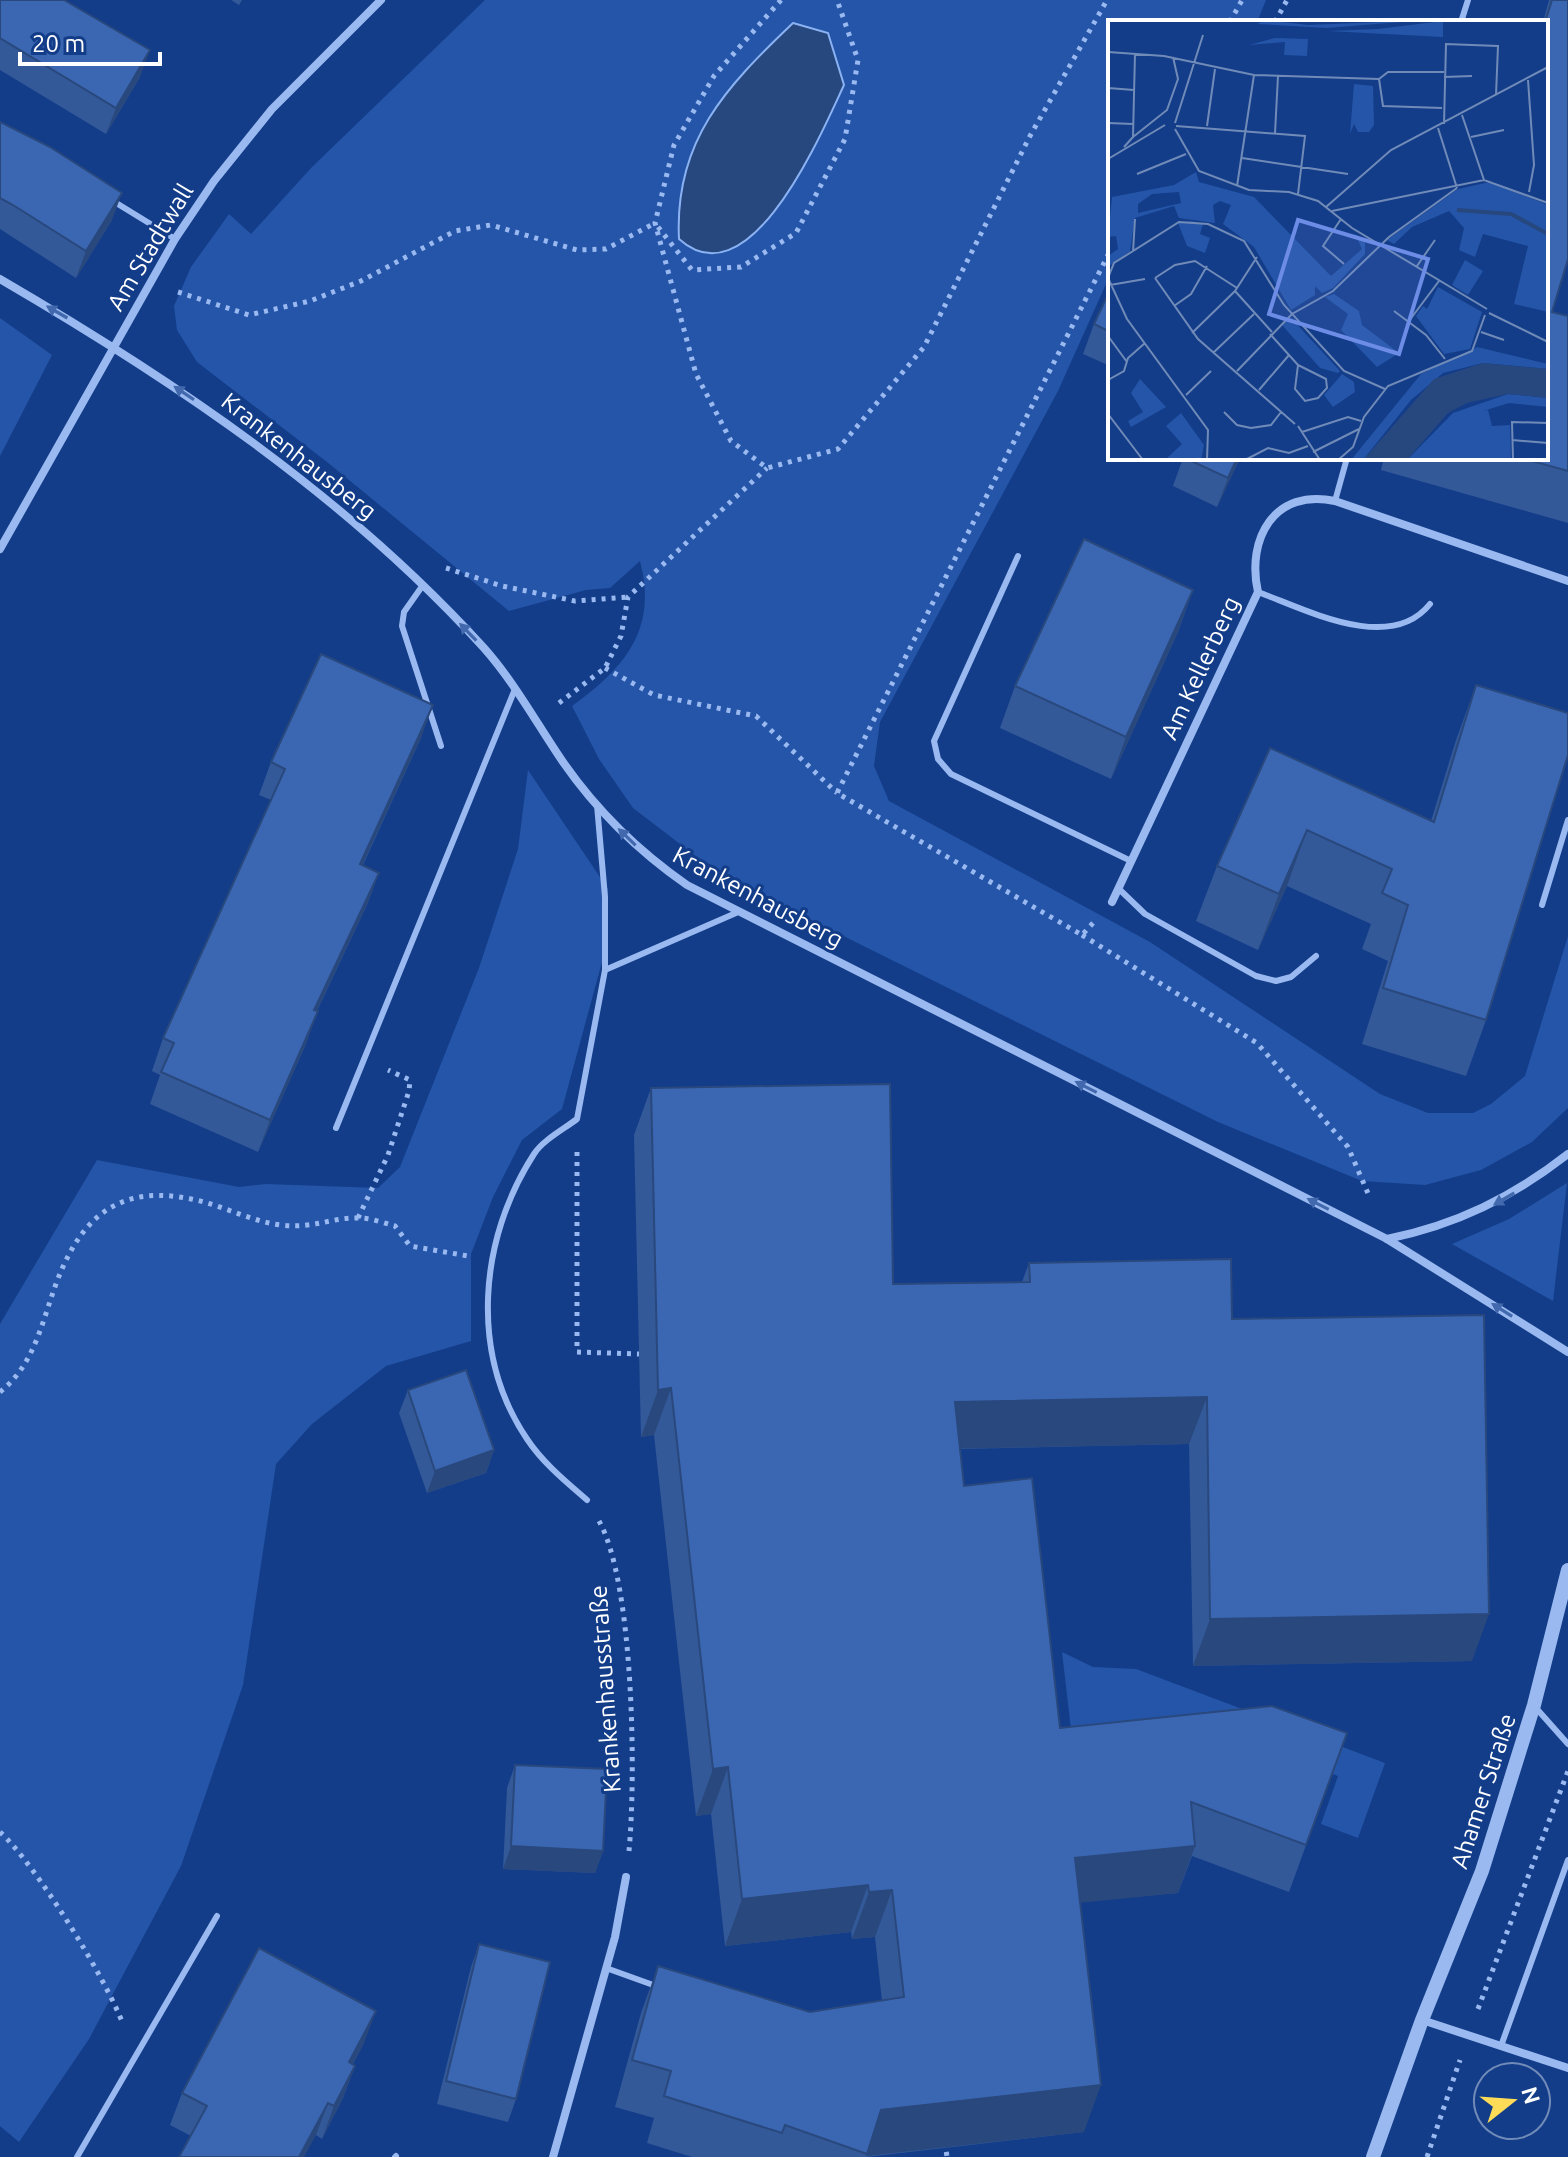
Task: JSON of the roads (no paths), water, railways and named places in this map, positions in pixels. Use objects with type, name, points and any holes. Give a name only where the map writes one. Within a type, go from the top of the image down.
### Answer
[{"type":"street","name":"Am Stadtwall","points":[[0,549],[175,239],[214,181],[272,109],[381,0]]},
{"type":"street","name":"Krankenhausberg","points":[[0,279],[115,346],[216,415],[403,565],[485,650],[597,804],[623,835],[655,863],[736,913],[1387,1239],[1568,1352]]},
{"type":"street","name":"Am Kellerberg","points":[[1112,902],[1258,592],[1253,573],[1259,543],[1271,518],[1288,505],[1312,496],[1335,501],[1568,581]]},
{"type":"street","points":[[1387,1239],[1453,1222],[1495,1204],[1568,1154]]},
{"type":"street","name":"Ahamer Straße","points":[[1373,2157],[1422,2020],[1482,1871],[1534,1705],[1568,1570]]},
{"type":"street","points":[[557,2156],[606,1968],[626,1877]]},
{"type":"street","points":[[1422,2020],[1568,2068]]},
{"type":"lane","points":[[1462,20],[1468,0]]},
{"type":"lane","points":[[108,198],[175,239]]},
{"type":"lane","points":[[1335,501],[1346,460]]},
{"type":"lane","points":[[1018,556],[934,741],[938,759],[951,774],[1131,861]]},
{"type":"lane","points":[[423,585],[404,612],[402,626],[441,746]]},
{"type":"lane","points":[[1258,592],[1328,618],[1370,627],[1399,627],[1419,619],[1430,604]]},
{"type":"lane","points":[[336,1128],[515,689]]},
{"type":"lane","points":[[587,1500],[547,1465],[526,1438],[499,1387],[487,1321],[491,1259],[509,1205],[536,1152],[577,1119],[605,970],[605,897],[597,804]]},
{"type":"lane","points":[[1542,905],[1568,820]]},
{"type":"lane","points":[[1118,888],[1145,914],[1256,976],[1276,981],[1291,977],[1316,956]]},
{"type":"lane","points":[[605,970],[736,913]]},
{"type":"lane","points":[[1534,1705],[1568,1744]]},
{"type":"lane","points":[[1501,2046],[1568,1860]]},
{"type":"lane","points":[[77,2157],[217,1916]]},
{"type":"lane","points":[[606,1968],[665,1989]]}]
